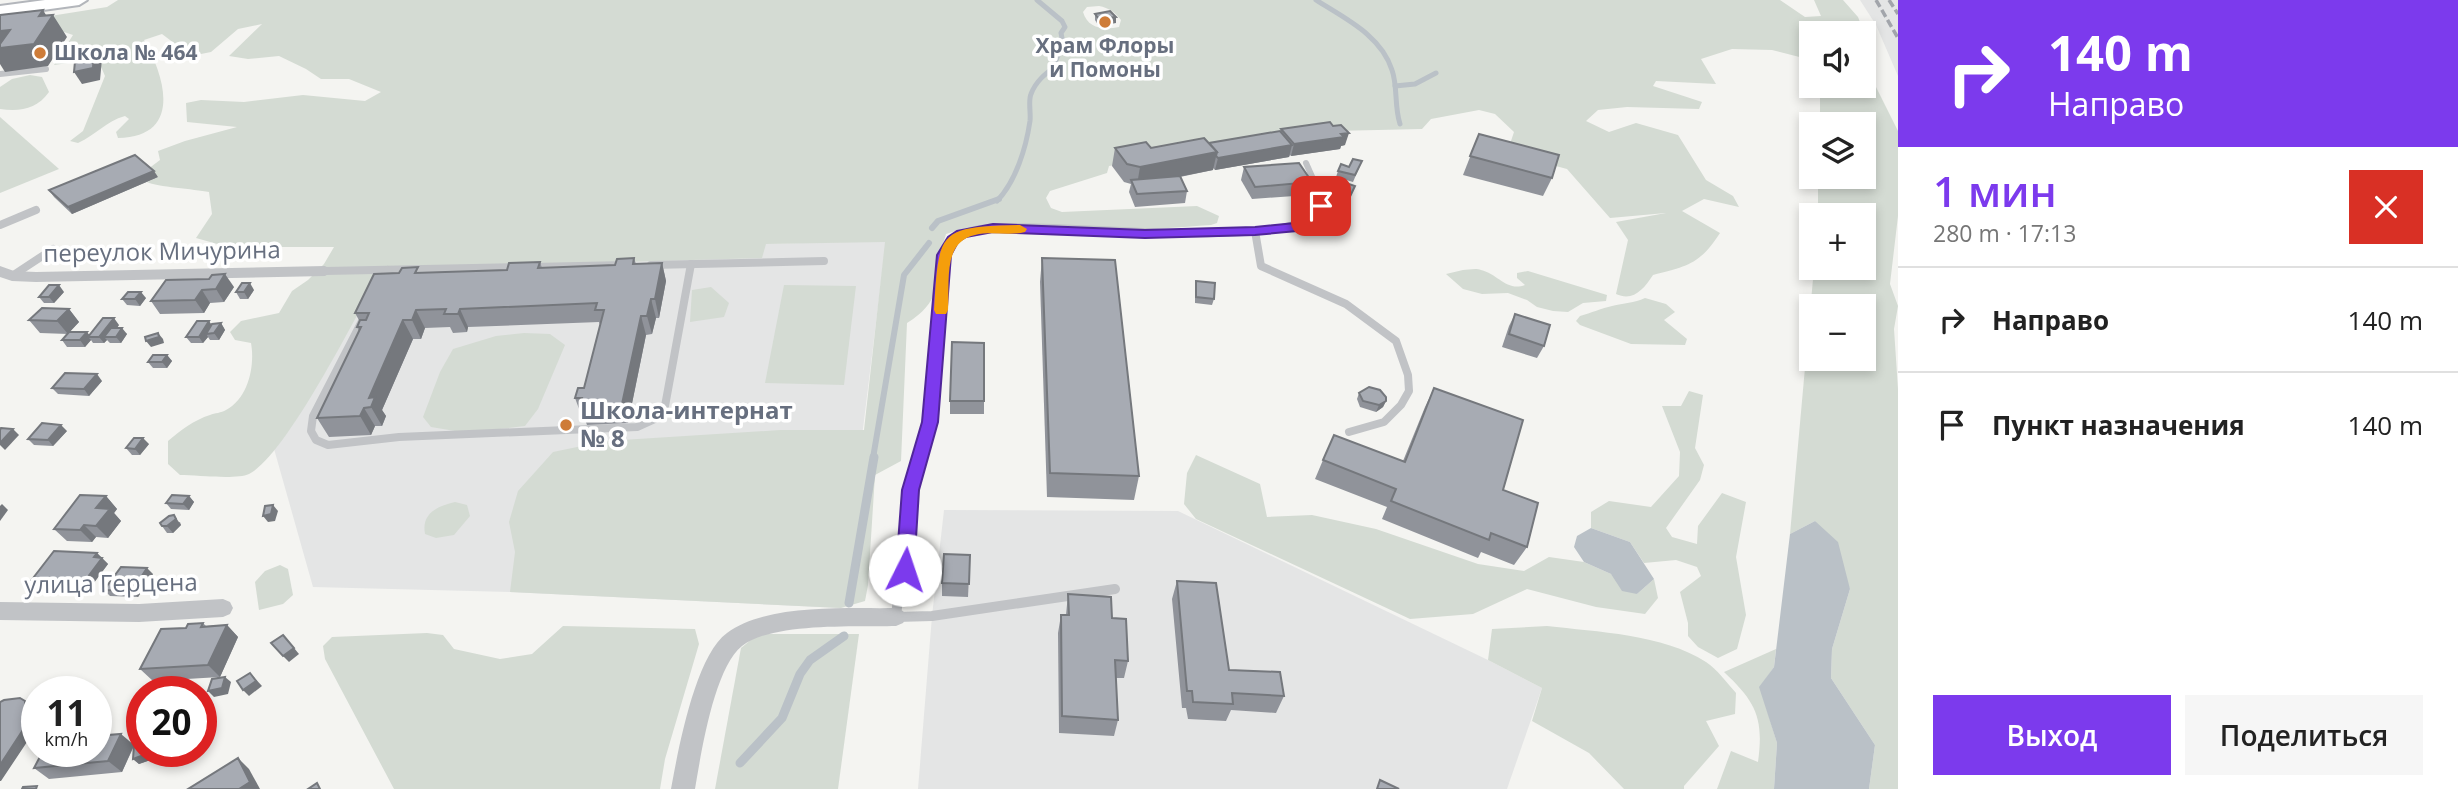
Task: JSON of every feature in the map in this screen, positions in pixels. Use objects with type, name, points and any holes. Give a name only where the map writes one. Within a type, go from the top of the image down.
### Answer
[{"type":"main road","points":[[0,11],[79,0]]},
{"type":"street","name":"переулок Мичурина","points":[[4,277],[325,271]]},
{"type":"street","name":"улица Герцена","points":[[0,611],[139,613],[223,608]]},
{"type":"street","points":[[683,789],[691,744],[711,680],[732,640],[762,627],[796,620],[895,617]]},
{"type":"lane","points":[[0,74],[46,69]]},
{"type":"lane","points":[[1115,589],[932,616],[895,617],[899,588],[905,570],[911,490],[930,422],[944,255],[952,240],[962,233],[993,228],[1145,234],[1297,227],[1313,220],[1321,206],[1320,193],[1306,163]]},
{"type":"lane","points":[[0,225],[36,210]]},
{"type":"lane","points":[[1255,231],[1261,267],[1346,304],[1396,341],[1408,375],[1409,391],[1401,405],[1384,422],[1349,432]]},
{"type":"lane","points":[[4,277],[53,249]]},
{"type":"lane","points":[[325,271],[824,261]]},
{"type":"lane","points":[[369,307],[313,416],[311,432],[316,440],[328,445],[399,437],[637,427],[659,416],[665,407],[691,264]]},
{"type":"lane","points":[[375,294],[388,270]]},
{"type":"shaded area","points":[[118,0],[1780,0],[1805,17],[1821,16],[1814,0],[1843,0],[1860,21],[1799,21],[1799,57],[1772,50],[1732,49],[1701,59],[1716,84],[1656,81],[1653,86],[1702,102],[1699,109],[1627,107],[1598,110],[1586,121],[1609,132],[1636,123],[1678,135],[1706,180],[1733,196],[1739,207],[1704,199],[1682,211],[1720,233],[1699,258],[1684,266],[1653,275],[1638,293],[1633,295],[1616,294],[1628,240],[1616,222],[1666,213],[1610,218],[1567,169],[1507,153],[1514,132],[1495,114],[1479,110],[1431,119],[1422,129],[1333,131],[1109,166],[1107,173],[1050,191],[1046,198],[1051,208],[1062,212],[1197,206],[1219,216],[1217,223],[1211,225],[1119,230],[1012,224],[969,228],[946,234],[934,294],[920,314],[907,323],[901,461],[875,475],[865,601],[841,608],[510,592],[515,552],[509,522],[518,491],[553,452],[606,441],[780,430],[864,430],[885,242],[766,244],[762,258],[382,269],[321,380],[265,461],[243,476],[180,475],[168,464],[168,441],[204,417],[234,405],[249,380],[251,343],[235,340],[230,332],[241,321],[279,313],[292,291],[324,264],[334,247],[228,247],[196,238],[212,214],[209,192],[147,182],[158,177],[148,169],[160,160],[158,151],[237,127],[187,122],[186,103],[201,100],[244,102],[303,95],[365,101],[381,92],[349,79],[321,79],[279,56],[248,59],[229,56],[262,24],[238,29],[211,52],[191,56],[162,34],[144,40],[152,55],[162,87],[160,117],[152,128],[138,135],[118,138],[116,132],[129,119],[125,116],[112,121],[78,143],[70,141],[83,131],[105,76],[99,62],[89,60],[54,65],[73,35],[58,30],[0,24],[107,7]],"holes":[[[1087,7],[1109,9],[1121,20],[1119,27],[1102,28],[1093,25],[1083,12]]]},
{"type":"shaded area","points":[[1860,0],[1898,0],[1898,76],[1876,21]]},
{"type":"shaded area","points":[[30,75],[42,77],[49,92],[44,98],[28,108],[0,109],[0,87],[12,79]]},
{"type":"shaded area","points":[[1876,87],[1898,131],[1898,216],[1890,284],[1898,306],[1894,329],[1898,389],[1898,789],[1869,789],[1875,745],[1831,678],[1832,649],[1850,589],[1815,521],[1790,534],[1805,371],[1876,371],[1876,294],[1812,294],[1813,280],[1876,280],[1876,203],[1818,203],[1818,189],[1876,189],[1876,112],[1820,112],[1820,98],[1876,98]]},
{"type":"shaded area","points":[[0,117],[59,169],[0,193]]},
{"type":"shaded area","name":"Школа-интернат № 8","points":[[886,241],[841,608],[510,592],[313,587],[256,385],[336,254]]},
{"type":"shaded area","points":[[1481,270],[1519,287],[1525,285],[1517,278],[1517,273],[1528,271],[1607,295],[1606,301],[1583,303],[1568,312],[1553,311],[1537,307],[1508,293],[1482,294],[1463,289],[1446,274]]},
{"type":"shaded area","points":[[784,285],[856,286],[844,385],[765,383]]},
{"type":"shaded area","points":[[711,287],[729,303],[724,317],[690,322],[692,290]]},
{"type":"shaded area","points":[[1645,298],[1666,304],[1675,312],[1664,320],[1687,339],[1685,345],[1631,344],[1580,325],[1576,321],[1580,316]]},
{"type":"shaded area","points":[[550,334],[565,345],[538,409],[525,426],[467,433],[431,427],[423,417],[440,372],[453,349],[496,336]]},
{"type":"shaded area","points":[[1689,391],[1703,395],[1695,448],[1704,465],[1700,480],[1666,528],[1672,537],[1697,544],[1698,526],[1722,493],[1746,502],[1736,557],[1746,615],[1737,649],[1718,658],[1698,647],[1688,636],[1688,623],[1680,592],[1701,576],[1697,567],[1676,560],[1644,563],[1630,542],[1591,528],[1591,512],[1609,501],[1651,507],[1679,476],[1680,452],[1662,406],[1681,406]]},
{"type":"shaded area","points":[[1196,455],[1260,484],[1267,517],[1312,515],[1376,529],[1478,564],[1524,571],[1549,557],[1584,562],[1611,574],[1637,594],[1654,579],[1658,598],[1645,614],[1596,607],[1527,589],[1473,614],[1410,619],[1196,519],[1184,504],[1187,473]]},
{"type":"shaded area","points":[[455,502],[467,505],[470,516],[454,535],[436,538],[425,534],[424,527],[428,516],[437,508]]},
{"type":"shaded area","points":[[944,510],[1178,511],[1488,660],[1542,688],[1507,789],[918,789],[932,616]]},
{"type":"shaded area","points":[[1815,521],[1838,542],[1850,589],[1832,649],[1831,678],[1875,745],[1869,789],[1774,789],[1777,743],[1759,687],[1774,667],[1790,534]]},
{"type":"shaded area","points":[[1591,528],[1630,542],[1654,579],[1637,594],[1622,591],[1611,574],[1584,562],[1574,547],[1577,536]]},
{"type":"shaded area","points":[[280,565],[288,569],[293,595],[283,604],[259,610],[255,582],[265,571]]},
{"type":"shaded area","points":[[563,626],[695,629],[699,644],[665,759],[660,789],[394,789],[325,659],[323,646],[332,637],[427,633],[443,635],[454,649],[500,659],[532,654]]},
{"type":"shaded area","points":[[1547,626],[1629,636],[1670,645],[1710,665],[1736,693],[1735,714],[1706,721],[1719,746],[1684,789],[1624,789],[1589,753],[1532,721],[1542,688],[1488,660],[1492,629]]},
{"type":"shaded area","points":[[758,634],[859,634],[838,789],[715,789],[741,648]]},
{"type":"shaded area","points":[[1776,649],[1774,667],[1760,687],[1777,743],[1774,789],[1717,789],[1731,751],[1758,762],[1760,747],[1755,712],[1744,693],[1724,672]]},
{"type":"building","points":[[43,10],[39,16],[53,15],[34,44],[0,48],[10,30],[0,31],[0,15]]},
{"type":"building","points":[[1110,11],[1116,17],[1099,19],[1095,14]]},
{"type":"building","points":[[94,47],[93,68],[74,72],[76,51]]},
{"type":"building","points":[[1330,122],[1333,126],[1341,125],[1349,133],[1341,134],[1344,137],[1294,144],[1281,129]]},
{"type":"building","points":[[1280,131],[1292,145],[1218,158],[1217,152],[1209,143]]},
{"type":"building","points":[[1479,134],[1559,155],[1552,178],[1470,156]]},
{"type":"building","points":[[1204,138],[1217,152],[1140,167],[1127,164],[1115,148],[1146,142],[1151,148]]},
{"type":"building","points":[[135,155],[154,171],[68,207],[49,190]]},
{"type":"building","points":[[1353,159],[1362,161],[1355,175],[1338,171],[1341,164],[1349,167]]},
{"type":"building","points":[[1299,163],[1312,182],[1255,187],[1244,167]]},
{"type":"building","points":[[1180,176],[1187,191],[1137,194],[1131,180]]},
{"type":"building","points":[[1343,182],[1355,186],[1345,207],[1332,203]]},
{"type":"building","points":[[634,258],[633,264],[662,263],[655,299],[651,299],[647,316],[641,316],[622,404],[580,406],[582,398],[575,398],[578,388],[584,388],[604,310],[595,310],[597,303],[460,309],[458,314],[444,314],[446,309],[416,310],[412,320],[403,320],[369,398],[375,397],[371,407],[364,408],[360,416],[317,418],[361,327],[357,327],[360,320],[366,320],[369,313],[355,313],[374,274],[399,273],[402,268],[418,267],[415,273],[507,270],[509,263],[540,262],[538,268],[615,265],[617,259]]},
{"type":"building","points":[[1042,258],[1115,260],[1139,476],[1050,473]]},
{"type":"building","points":[[225,274],[216,289],[202,290],[195,300],[151,301],[166,280],[209,279],[212,275]]},
{"type":"building","points":[[1196,281],[1215,283],[1214,299],[1196,297]]},
{"type":"building","points":[[242,283],[250,283],[244,292],[236,292]]},
{"type":"building","points":[[49,285],[59,285],[49,297],[39,297]]},
{"type":"building","points":[[128,292],[141,292],[135,299],[122,299]]},
{"type":"building","points":[[42,308],[69,309],[57,321],[29,320]]},
{"type":"building","points":[[1515,314],[1550,325],[1544,346],[1509,334]]},
{"type":"building","points":[[103,318],[114,318],[99,337],[88,337]]},
{"type":"building","points":[[197,321],[209,321],[199,337],[186,337]]},
{"type":"building","points":[[221,323],[214,333],[206,334],[212,324]]},
{"type":"building","points":[[111,328],[122,328],[116,337],[104,337]]},
{"type":"building","points":[[69,332],[87,332],[80,340],[62,340]]},
{"type":"building","points":[[158,333],[159,337],[146,341],[145,337]]},
{"type":"building","points":[[952,342],[984,343],[984,401],[950,401]]},
{"type":"building","points":[[153,355],[167,355],[162,362],[148,362]]},
{"type":"building","points":[[65,373],[97,374],[84,389],[52,388]]},
{"type":"building","points":[[1369,387],[1380,390],[1386,401],[1379,405],[1363,401],[1359,393]]},
{"type":"building","points":[[1434,388],[1523,420],[1503,490],[1538,503],[1527,547],[1491,533],[1489,540],[1391,501],[1396,489],[1323,460],[1334,435],[1405,462]]},
{"type":"building","points":[[42,423],[61,425],[48,440],[28,439]]},
{"type":"building","points":[[13,429],[0,443],[0,430]]},
{"type":"building","points":[[134,438],[143,438],[135,449],[126,448]]},
{"type":"building","points":[[80,495],[106,496],[96,508],[110,509],[96,526],[84,525],[80,530],[54,529]]},
{"type":"building","points":[[172,495],[189,496],[183,504],[166,503]]},
{"type":"building","points":[[273,505],[271,514],[263,516],[265,506]]},
{"type":"building","points":[[174,515],[176,519],[167,526],[162,526],[160,523]]},
{"type":"building","points":[[54,551],[97,553],[94,557],[102,558],[87,578],[79,578],[74,584],[30,582]]},
{"type":"building","points":[[944,554],[970,555],[969,584],[942,583]]},
{"type":"building","points":[[121,567],[147,568],[132,591],[104,590]]},
{"type":"building","points":[[1177,581],[1216,583],[1229,670],[1280,672],[1284,696],[1232,693],[1233,704],[1193,702],[1192,691],[1187,691]]},
{"type":"building","points":[[1068,594],[1111,597],[1112,618],[1126,619],[1128,661],[1115,660],[1118,720],[1062,716],[1061,615],[1069,615]]},
{"type":"building","points":[[203,623],[201,627],[227,625],[208,665],[140,669],[161,629],[186,628],[188,624]]},
{"type":"building","points":[[283,635],[294,648],[283,656],[271,643]]},
{"type":"building","points":[[250,673],[256,681],[243,690],[237,681]]},
{"type":"building","points":[[225,677],[222,688],[217,689],[217,678]]},
{"type":"building","points":[[21,699],[21,733],[0,765],[0,702]]},
{"type":"building","points":[[121,734],[112,753],[112,735]]},
{"type":"building","points":[[238,758],[250,782],[239,789],[188,789]]},
{"type":"building","points":[[1380,780],[1399,789],[1377,789]]},
{"type":"building","points":[[317,783],[320,789],[308,789]]},
{"type":"building","points":[[37,786],[36,789],[22,789],[23,787]]},
{"type":"waterway","points":[[999,199],[1010,184],[1023,153],[1030,121],[1031,94],[1041,78],[1056,66],[1054,65],[1063,43],[1061,33],[1065,27],[1062,21],[1037,0]]},
{"type":"waterway","points":[[1316,0],[1371,37],[1387,58],[1394,76],[1400,124]]},
{"type":"waterway","points":[[1395,86],[1415,84],[1436,73]]},
{"type":"waterway","points":[[932,228],[938,221],[999,199]]},
{"type":"waterway","points":[[873,458],[904,275],[929,243]]},
{"type":"waterway","points":[[849,603],[874,457]]},
{"type":"waterway","points":[[740,763],[782,718],[800,674],[810,660],[844,636]]},
{"type":"railway","points":[[1876,0],[1898,38]]},
{"type":"railway","points":[[1889,0],[1898,14]]},
{"type":"slow traffic","points":[[941,310],[944,255],[952,240],[962,233],[974,230],[1020,229]]},
{"type":"place","name":"Храм Флоры и Помоны","points":[[1105,22]]},
{"type":"place","name":"Школа № 464","points":[[40,53]]},
{"type":"place","name":"Школа-интернат № 8","points":[[566,425]]},
{"type":"route","points":[[905,570],[911,490],[930,422],[944,255],[952,240],[962,233],[993,228],[1145,234],[1255,231],[1297,227],[1313,220],[1321,206]]}]
